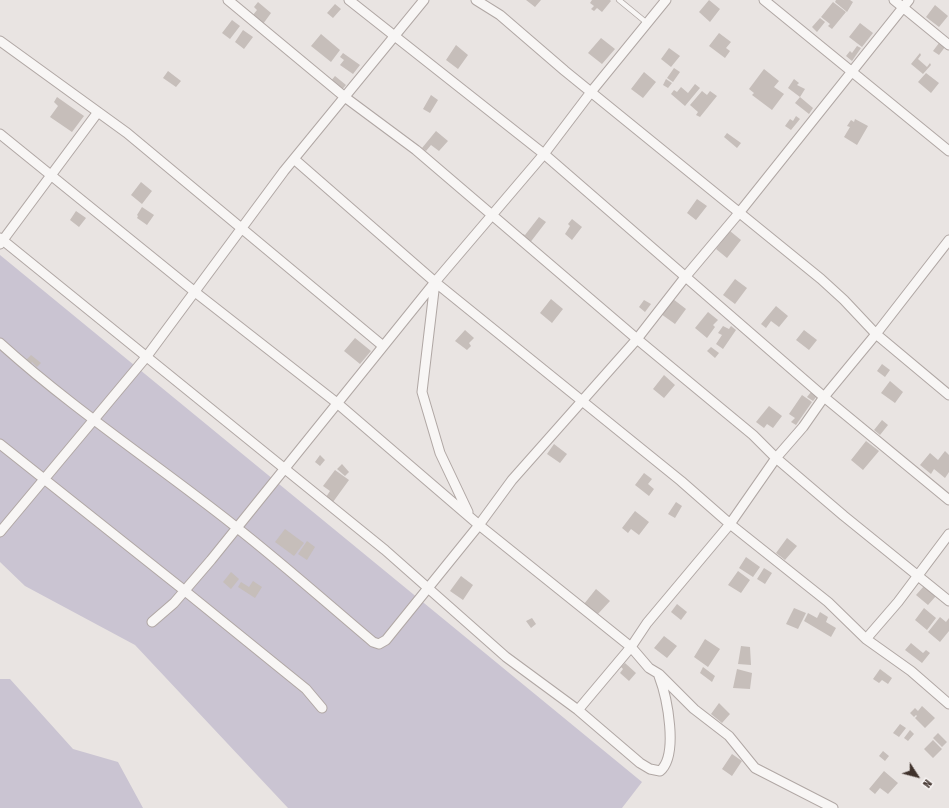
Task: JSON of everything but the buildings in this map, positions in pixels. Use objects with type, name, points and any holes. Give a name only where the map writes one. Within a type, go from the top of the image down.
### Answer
[{"type":"street","points":[[228,0],[346,98],[400,137],[637,339],[753,435],[776,458],[917,577],[949,601]]},
{"type":"street","points":[[349,0],[544,154],[620,222],[686,276],[824,397],[949,500]]},
{"type":"street","points":[[0,532],[147,356],[294,159],[346,98],[424,0]]},
{"type":"street","points":[[476,0],[500,15],[591,92],[821,279],[844,300],[876,334],[949,395]]},
{"type":"street","points":[[152,622],[174,604],[186,591],[286,469],[435,282],[544,154],[591,92],[666,0]]},
{"type":"street","points":[[764,0],[949,151]]},
{"type":"street","points":[[894,0],[949,45]]},
{"type":"street","points":[[0,344],[24,365],[237,528],[373,642],[379,644],[386,640],[479,525],[512,480],[637,339],[686,276],[739,213],[909,0]]},
{"type":"street","points":[[0,41],[127,133],[242,227],[383,346]]},
{"type":"street","points":[[98,112],[1,241],[147,356],[386,550],[506,657],[578,710],[640,763],[650,769],[660,771],[664,768],[668,753],[670,719],[659,674]]},
{"type":"street","points":[[0,134],[195,292],[337,404],[479,525],[631,648],[649,668],[659,674],[694,709],[729,736],[755,768],[833,808]]},
{"type":"street","points":[[294,159],[435,282],[582,400],[730,524],[828,602],[866,639],[910,671],[949,704]]},
{"type":"street","points":[[578,710],[631,648],[647,623],[730,524],[776,458],[803,427],[824,397],[876,334],[949,240]]},
{"type":"street","points":[[435,282],[422,392],[440,453],[470,517]]},
{"type":"street","points":[[0,444],[186,591],[306,689],[322,708]]},
{"type":"street","points":[[866,639],[917,577],[949,534]]},
{"type":"lane","points":[[619,0],[647,23]]},
{"type":"shaded area","points":[[0,255],[642,782],[622,808],[288,808],[135,645],[25,586],[0,562]]},
{"type":"shaded area","points":[[0,679],[10,679],[73,749],[118,762],[143,808],[0,808]]}]
